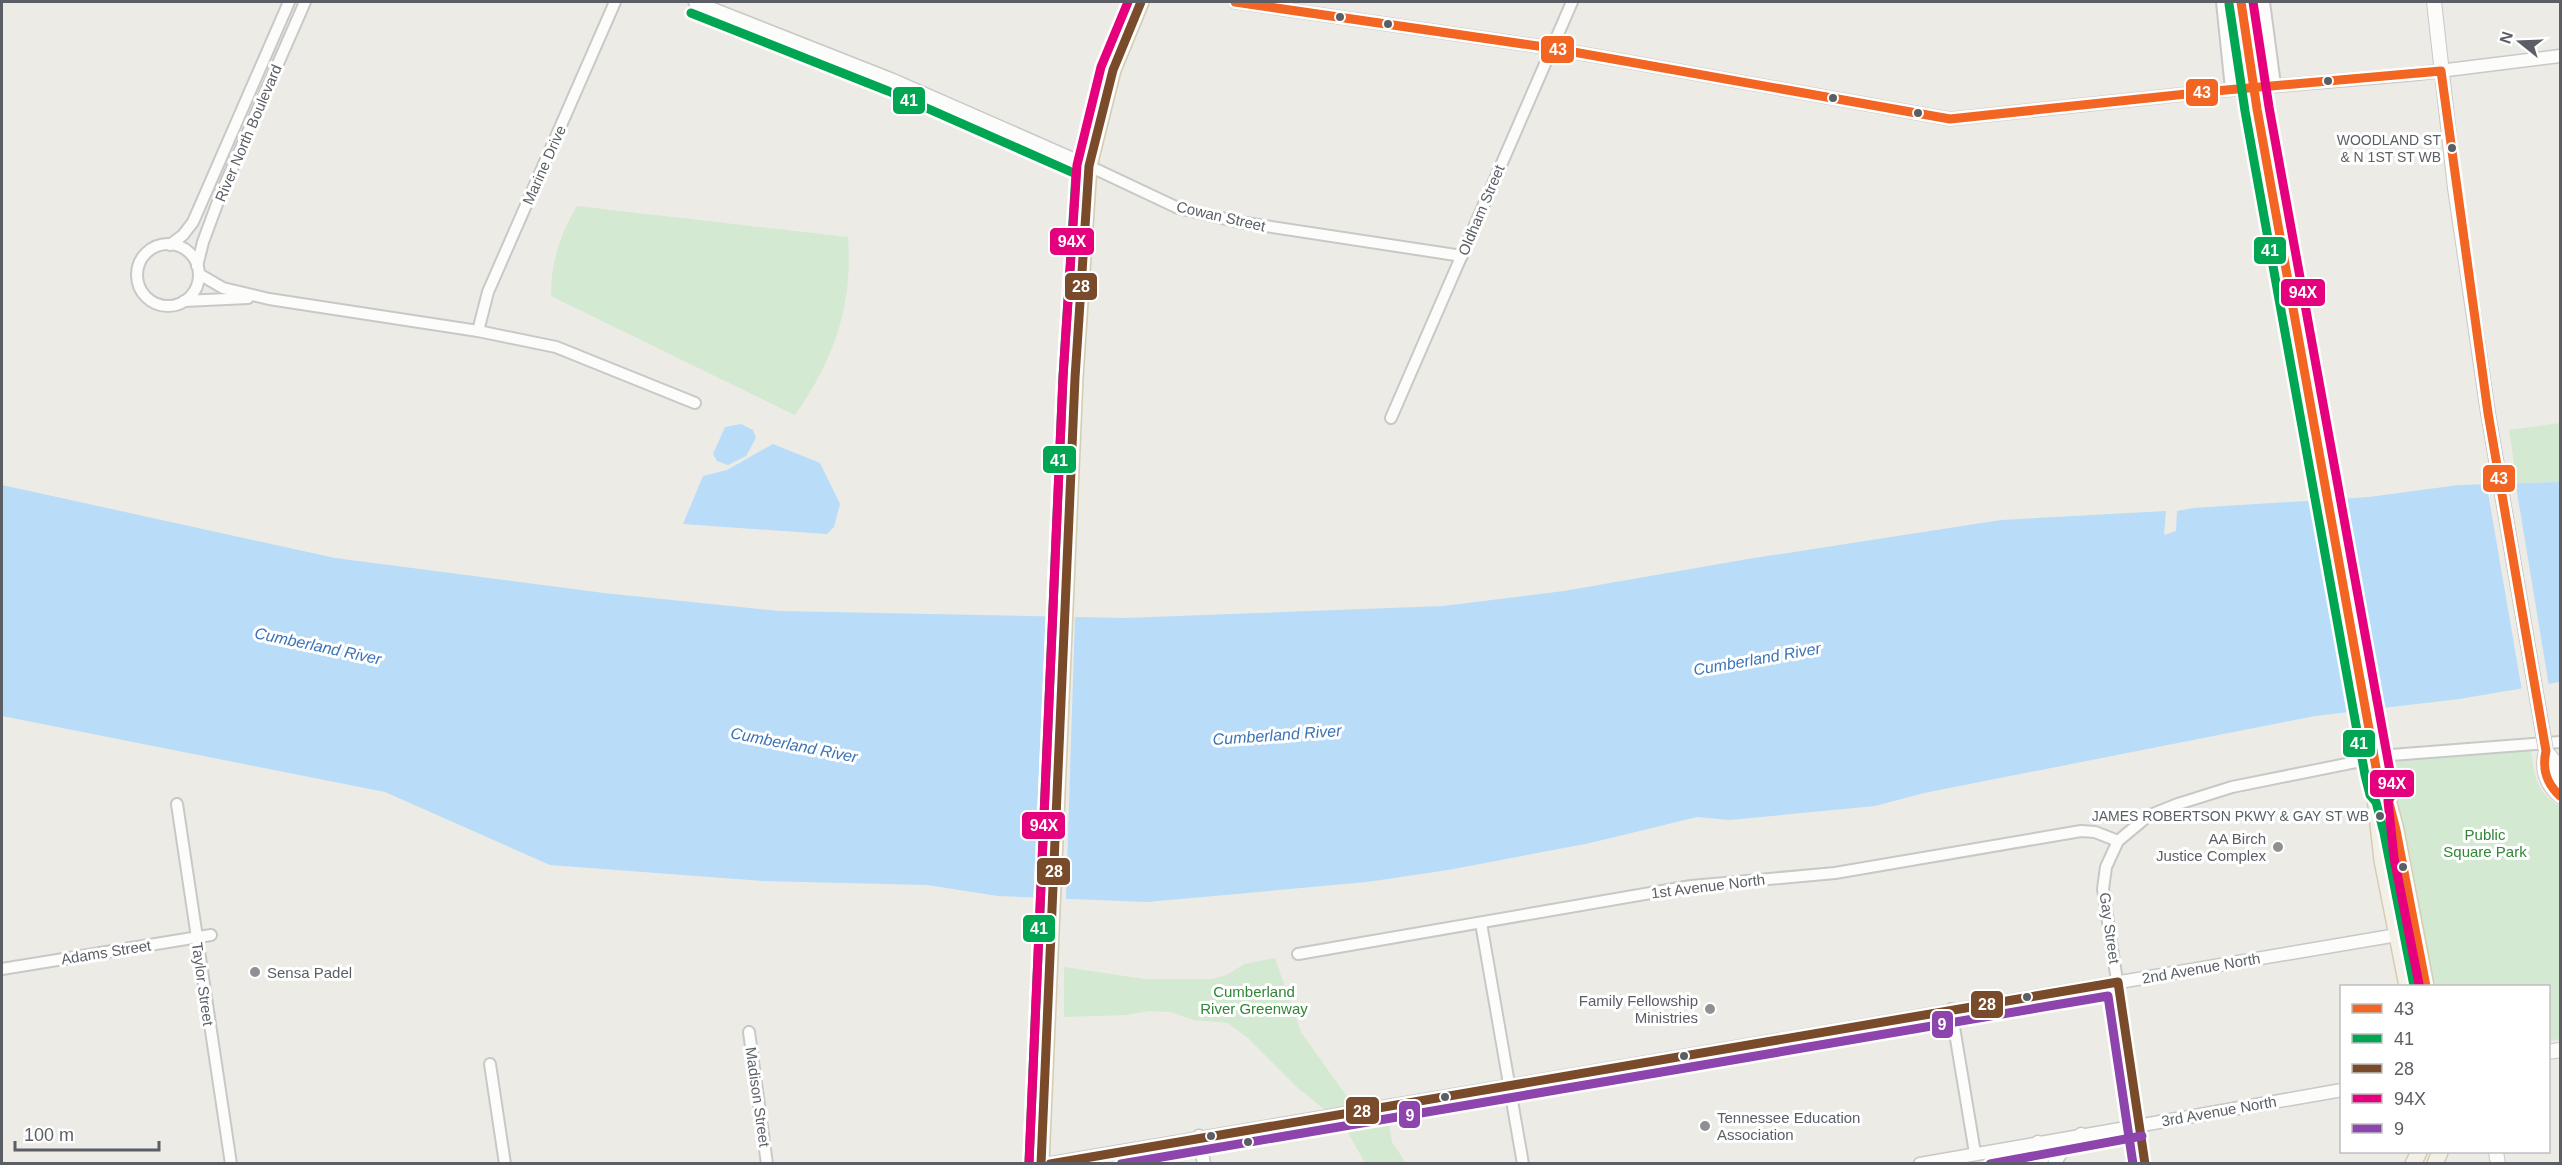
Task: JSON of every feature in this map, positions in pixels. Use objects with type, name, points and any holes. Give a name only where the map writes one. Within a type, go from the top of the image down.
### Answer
[{"type":"main road","points":[[1041,1164],[1075,378],[1089,166],[1113,70],[1141,2]]},
{"type":"main road","points":[[2241,2],[2259,120],[2381,790],[2387,795],[2396,830],[2426,985]]},
{"type":"main road","points":[[2433,2],[2458,211],[2488,413],[2546,752],[2542,764],[2545,779],[2560,796]]},
{"type":"main road","points":[[2546,752],[2554,761],[2560,777]]},
{"type":"main road","points":[[2381,790],[2375,797],[2382,860],[2407,985]]},
{"type":"street","name":"River North Boulevard","points":[[170,245],[194,222],[289,2]]},
{"type":"street","name":"River North Boulevard","points":[[198,270],[202,242],[220,196],[304,2]]},
{"type":"street","name":"Marine Drive","points":[[478,331],[488,292],[615,2]]},
{"type":"street","name":"Cowan Street","points":[[696,2],[893,80],[1089,166],[1178,208],[1239,222],[1462,256]]},
{"type":"street","points":[[1235,2],[1551,48],[1950,118],[2441,70],[2560,56]]},
{"type":"street","name":"Oldham Street","points":[[1391,418],[1572,2]]},
{"type":"street","points":[[2222,2],[2231,89]]},
{"type":"street","points":[[2264,2],[2275,85]]},
{"type":"street","points":[[250,94],[262,99]]},
{"type":"street","points":[[269,299],[225,298],[184,301],[168,306],[158,304],[149,299],[138,282],[140,262],[154,248],[170,245],[182,248],[190,254],[198,270],[224,288],[269,299],[478,331],[556,347],[695,403]]},
{"type":"street","points":[[184,301],[195,291],[198,270]]},
{"type":"street","name":"Gay Street","points":[[2145,1164],[2103,889],[2106,867],[2118,841],[2148,816],[2232,787],[2391,755],[2560,742]]},
{"type":"street","name":"Taylor Street","points":[[177,804],[231,1164]]},
{"type":"street","name":"1st Avenue North","points":[[1298,954],[1691,886],[1835,873],[2082,831],[2095,832],[2118,841]]},
{"type":"street","points":[[1481,923],[1523,1164]]},
{"type":"street","name":"Adams Street","points":[[2,969],[211,935]]},
{"type":"street","name":"2nd Avenue North","points":[[1047,1164],[1199,1136],[2397,935]]},
{"type":"street","points":[[1951,1009],[1975,1152]]},
{"type":"street","name":"Madison Street","points":[[749,1032],[767,1164]]},
{"type":"street","points":[[490,1064],[505,1164]]},
{"type":"street","name":"3rd Avenue North","points":[[1920,1164],[1975,1152],[2340,1090]]},
{"type":"street","points":[[2054,1164],[2063,1150],[2081,1134]]},
{"type":"street","points":[[1199,1136],[1204,1164]]},
{"type":"street","points":[[2038,1142],[2042,1164]]},
{"type":"street","points":[[1108,1152],[1137,1156],[1164,1164]]},
{"type":"green space","points":[[577,206],[848,237],[847,286],[838,331],[820,373],[795,415],[551,296],[558,249]]},
{"type":"green space","points":[[2560,423],[2560,482],[2517,483],[2509,430]]},
{"type":"green space","name":"Public Square Park","points":[[2530,746],[2537,781],[2545,795],[2560,806],[2560,1039],[2550,1041],[2550,985],[2434,985],[2411,859],[2390,763],[2400,761],[2402,757]]},
{"type":"green space","name":"Cumberland River Greenway","points":[[1275,958],[1301,1032],[1347,1097],[1388,1118],[1392,1142],[1406,1163],[1365,1163],[1343,1124],[1299,1089],[1249,1039],[1228,1023],[1194,1020],[1171,1012],[1149,1011],[1126,1015],[1064,1017],[1064,967],[1144,979],[1212,979],[1227,975],[1244,964]]},
{"type":"water","points":[[741,424],[753,430],[756,438],[746,456],[728,465],[717,461],[713,454],[725,427]]},
{"type":"water","points":[[773,444],[820,463],[840,504],[834,527],[827,534],[683,524],[703,476],[727,470]]},
{"type":"water","name":"Cumberland River","points":[[2560,482],[2560,682],[2459,699],[2315,716],[1924,793],[1875,806],[1730,820],[1697,817],[1590,843],[1448,870],[1367,882],[1147,902],[998,896],[927,885],[763,881],[550,865],[385,792],[2,716],[2,485],[335,558],[604,593],[779,611],[1125,618],[1443,606],[1564,591],[1748,559],[2001,520],[2166,511],[2164,535],[2176,531],[2177,511],[2193,508],[2369,497],[2459,485]]},
{"type":"pier","points":[[2515,480],[2549,686],[2522,691],[2486,481]]},
{"type":"pier","points":[[2343,496],[2382,711],[2351,715],[2311,498]]},
{"type":"pier","points":[[1054,617],[1075,617],[1066,899],[1041,898]]},
{"type":"transit line","name":"94X","points":[[1029,1163],[1063,377],[1077,165],[1101,67],[1128,2]]},
{"type":"transit line","name":"28","points":[[1041,1164],[1075,378],[1089,166],[1113,70],[1141,2]]},
{"type":"transit line","name":"43","points":[[1235,2],[1551,48],[1950,119],[2215,91],[2441,71],[2488,413],[2546,751],[2545,770],[2548,781],[2560,796]]},
{"type":"transit line","name":"43","points":[[2241,2],[2257,109],[2377,773],[2381,790],[2387,795],[2396,830],[2426,985]]},
{"type":"transit line","name":"94X","points":[[2253,2],[2269,107],[2393,788],[2388,801],[2394,858],[2419,984]]},
{"type":"transit line","name":"41","points":[[2229,4],[2245,111],[2365,775],[2370,795],[2376,802],[2384,833],[2414,985]]},
{"type":"transit line","name":"41","points":[[691,13],[888,91],[1076,174],[1063,377],[1029,1163]]},
{"type":"transit line","name":"28","points":[[1050,1164],[2118,982],[2145,1164]]},
{"type":"transit line","name":"9","points":[[1121,1164],[2108,996],[2133,1164]]},
{"type":"transit line","name":"9","points":[[1990,1164],[2142,1136]]},
{"type":"place","name":"WOODLAND ST & N 1ST ST WB","points":[[2452,148]]},
{"type":"place","name":"JAMES ROBERTSON PKWY & GAY ST WB","points":[[2380,816]]},
{"type":"place","name":"AA Birch Justice Complex","points":[[2278,847]]},
{"type":"place","name":"Sensa Padel","points":[[255,972]]},
{"type":"place","name":"Family Fellowship Ministries","points":[[1710,1009]]},
{"type":"place","name":"Tennessee Education Association","points":[[1705,1126]]}]
